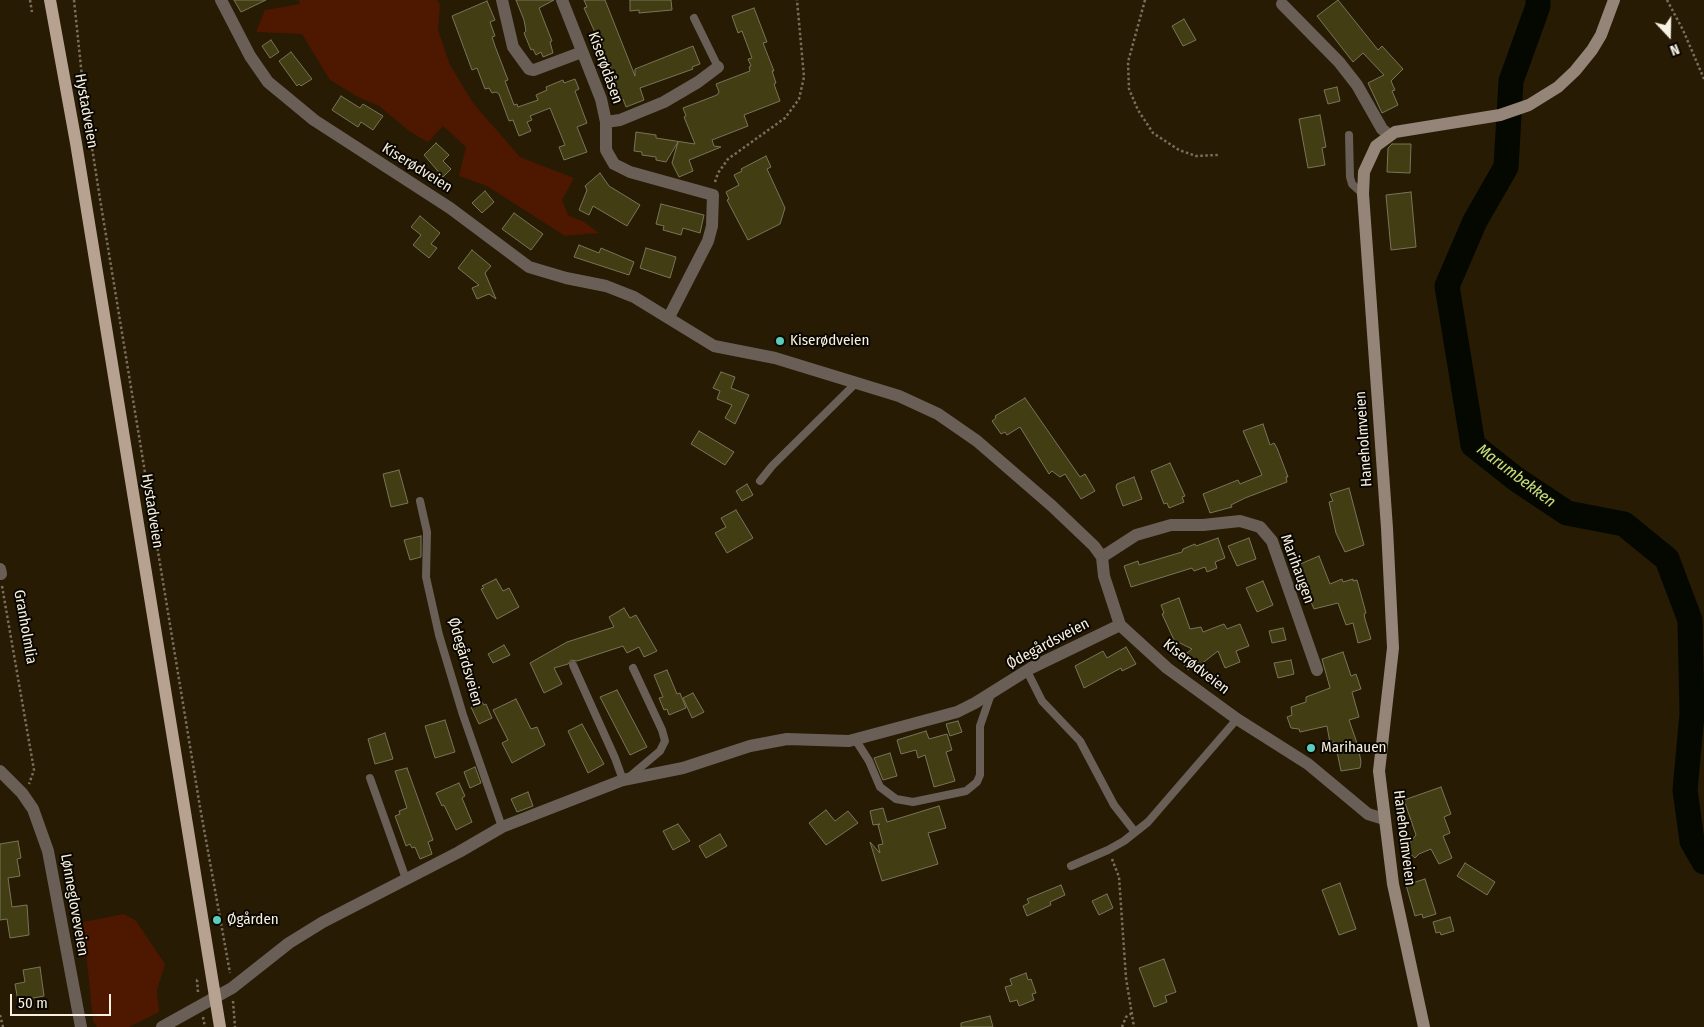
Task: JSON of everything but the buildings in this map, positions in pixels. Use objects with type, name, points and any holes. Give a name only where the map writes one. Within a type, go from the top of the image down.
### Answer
[{"type":"main road","name":"Hystadveien","points":[[50,0],[80,172],[220,1027]]},
{"type":"main road","name":"Haneholmveien","points":[[1424,1027],[1393,884],[1384,819],[1380,752],[1392,672],[1392,606],[1363,194],[1364,172],[1376,146],[1389,135],[1405,129],[1500,115],[1529,105],[1558,87],[1580,65],[1601,35],[1614,0]]},
{"type":"street","name":"Kiserødveien","points":[[221,0],[250,56],[268,82],[314,120],[450,208],[530,267],[566,278],[606,286],[634,297],[714,346],[775,358],[899,396],[938,414],[977,441],[1058,512],[1102,557],[1104,576],[1120,625],[1167,668],[1237,719],[1308,764],[1368,814],[1384,819]]},
{"type":"street","points":[[502,0],[513,47],[529,69],[534,70],[582,52]]},
{"type":"street","name":"Kiserødåsen","points":[[562,0],[601,99],[606,122],[606,150],[616,166],[670,184],[713,195]]},
{"type":"street","points":[[1280,1],[1340,62],[1357,85],[1382,129],[1389,135]]},
{"type":"street","points":[[606,122],[620,120],[664,102],[698,82],[718,67]]},
{"type":"street","points":[[669,317],[708,241],[712,226],[713,195]]},
{"type":"street","name":"Marihaugen","points":[[1102,557],[1136,535],[1171,525],[1203,525],[1240,521],[1260,527],[1272,541],[1317,670]]},
{"type":"street","name":"Granholmlia","points":[[0,570],[1,574]]},
{"type":"street","name":"Ødegårdsveien","points":[[162,1027],[232,988],[306,932],[502,827],[625,780],[683,768],[769,742],[787,740],[848,741],[927,722],[956,712],[991,694],[1027,671],[1120,625]]},
{"type":"street","name":"Lønnegloveveien","points":[[0,771],[22,793],[38,818],[48,851],[81,1027]]},
{"type":"lane","points":[[694,18],[718,67]]},
{"type":"lane","points":[[1349,135],[1352,184],[1363,194]]},
{"type":"lane","points":[[760,481],[772,466],[857,382]]},
{"type":"lane","name":"Ødegårdsveien","points":[[420,502],[427,532],[426,577],[439,635],[502,827]]},
{"type":"lane","points":[[573,665],[625,780]]},
{"type":"lane","name":"Ødegårdsveien","points":[[625,780],[660,751],[665,742],[662,730],[633,668]]},
{"type":"lane","points":[[1027,671],[1042,701],[1080,741],[1114,805],[1135,832]]},
{"type":"lane","points":[[855,739],[869,761],[880,787],[891,797],[913,802],[966,791],[977,782],[980,774],[980,726],[991,694]]},
{"type":"lane","points":[[1071,866],[1108,850],[1148,822],[1237,719]]},
{"type":"lane","points":[[370,778],[406,879]]},
{"type":"path","points":[[30,0],[32,12]]},
{"type":"path","points":[[74,0],[84,96],[100,199],[232,988],[235,1027]]},
{"type":"path","points":[[713,195],[718,173],[728,159],[784,118],[799,99],[804,77],[797,0]]},
{"type":"path","points":[[1146,0],[1128,62],[1129,89],[1138,110],[1153,133],[1179,150],[1196,156],[1218,155]]},
{"type":"path","points":[[1667,0],[1683,30],[1704,79]]},
{"type":"path","name":"Granholmlia","points":[[1,574],[34,770],[31,782],[22,793]]},
{"type":"path","points":[[1108,850],[1119,877],[1126,978],[1134,1027]]},
{"type":"path","points":[[1122,1027],[1126,1017],[1132,1013]]},
{"type":"path","points":[[0,1015],[3,1027]]},
{"type":"shaded area","points":[[299,0],[437,0],[440,5],[438,30],[450,65],[473,103],[520,157],[574,178],[562,200],[568,215],[584,222],[599,233],[565,236],[487,186],[459,176],[466,147],[443,126],[428,142],[409,131],[379,106],[358,97],[330,80],[302,34],[256,32],[265,10],[300,4]]},
{"type":"shaded area","points":[[124,914],[136,921],[165,964],[157,990],[159,1012],[129,1027],[97,1027],[93,1021],[83,922]]},
{"type":"waterway","name":"Marumbekken","points":[[1538,0],[1538,6],[1511,81],[1506,167],[1475,221],[1447,286],[1473,445],[1516,479],[1567,513],[1624,524],[1667,559],[1690,620],[1692,714],[1685,790],[1692,841],[1704,862]]},
{"type":"place","name":"Kiserødveien","points":[[780,341]]},
{"type":"place","name":"Marihauen","points":[[1311,748]]},
{"type":"place","name":"Øgården","points":[[217,920]]}]
